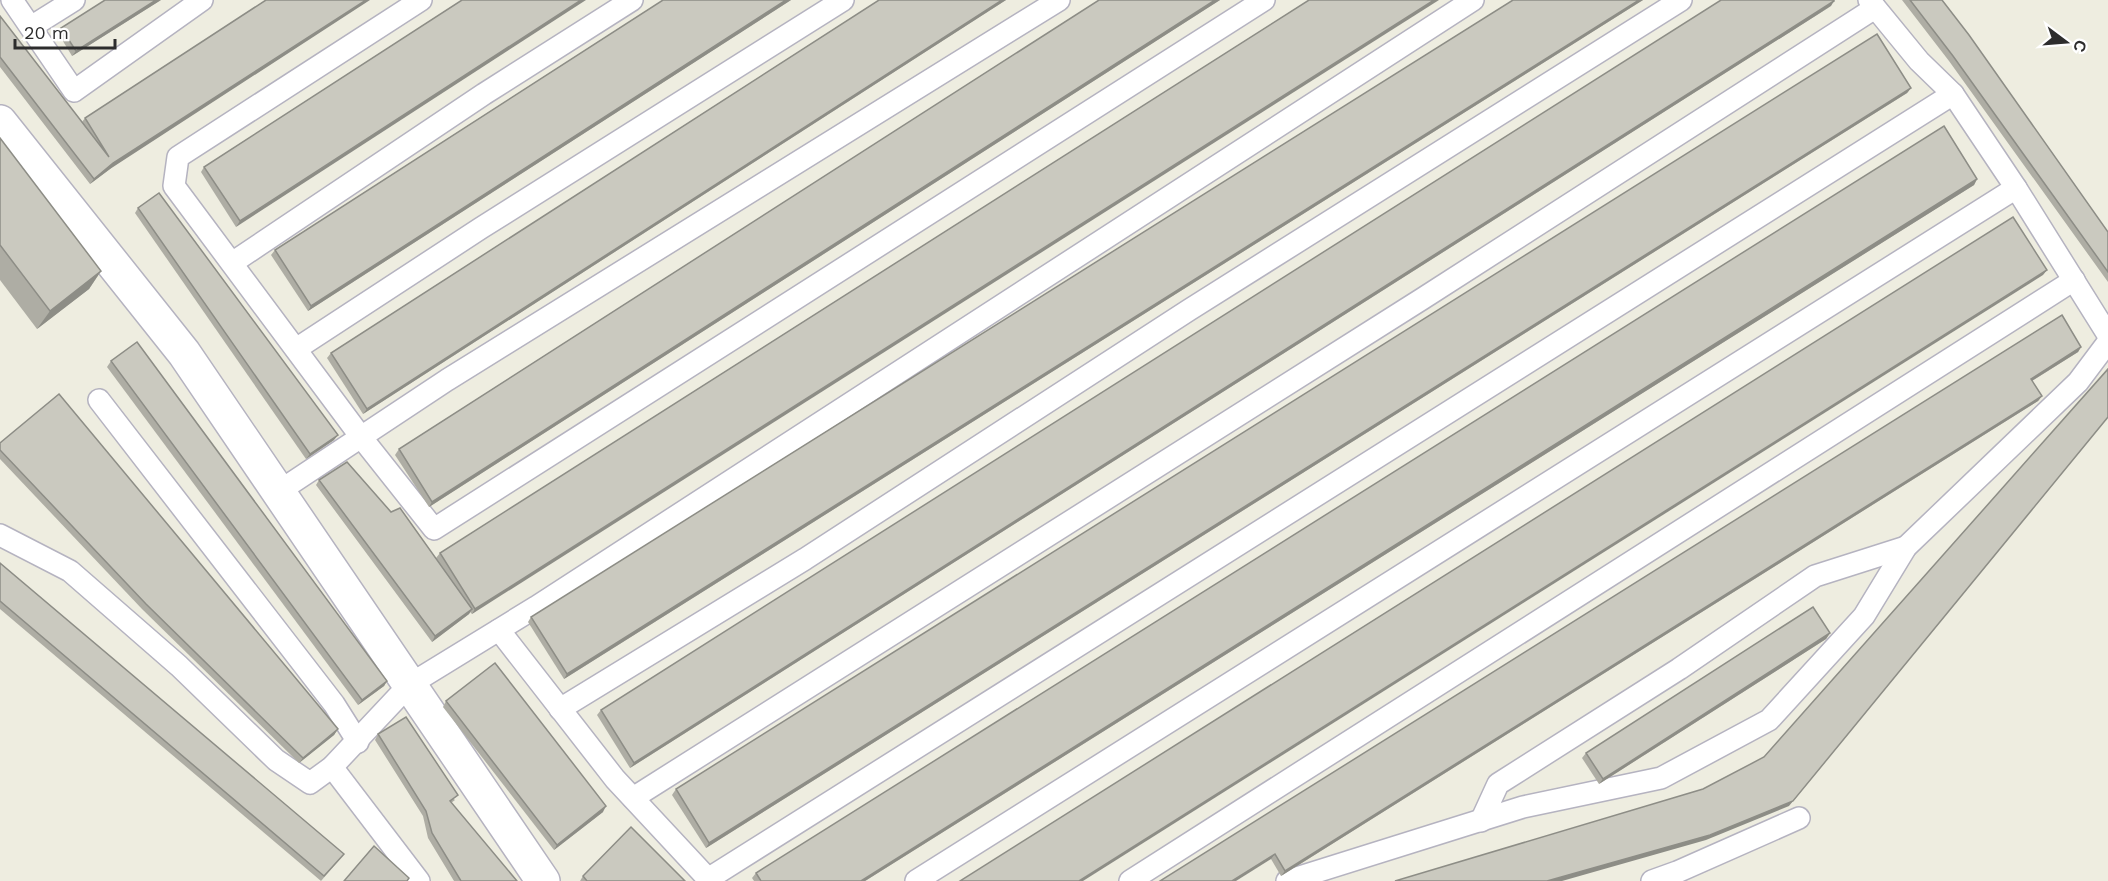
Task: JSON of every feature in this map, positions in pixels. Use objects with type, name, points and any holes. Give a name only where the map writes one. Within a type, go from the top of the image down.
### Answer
[{"type":"street","points":[[0,122],[184,352],[543,881]]},
{"type":"lane","points":[[12,0],[74,91],[202,0]]},
{"type":"lane","points":[[31,27],[74,0]]},
{"type":"lane","points":[[420,0],[178,157],[174,186],[361,437],[434,529],[1264,0]]},
{"type":"lane","points":[[232,263],[484,94],[632,0]]},
{"type":"lane","points":[[296,349],[481,228],[843,0]]},
{"type":"lane","points":[[278,492],[447,380],[1059,0]]},
{"type":"lane","points":[[0,535],[70,572],[178,666],[276,760],[310,783],[332,767],[358,742],[409,685],[499,630],[1473,0]]},
{"type":"lane","points":[[560,709],[805,559],[1179,317],[1681,0]]},
{"type":"lane","points":[[633,798],[1422,299],[1872,4],[1920,62],[1953,94],[2016,188],[2108,335]]},
{"type":"lane","points":[[499,630],[615,779],[709,880],[1953,94]]},
{"type":"lane","points":[[916,881],[2016,188]]},
{"type":"lane","points":[[1130,881],[2074,280]]},
{"type":"lane","points":[[1287,881],[1523,807],[1661,778],[1769,720],[1864,616],[1906,547],[2078,382],[2108,342]]},
{"type":"lane","points":[[99,400],[334,704],[358,742]]},
{"type":"lane","points":[[1481,821],[1498,784],[1679,669],[1815,576],[1906,547]]},
{"type":"lane","points":[[332,767],[419,881]]},
{"type":"lane","points":[[1652,881],[1798,818]]},
{"type":"building","points":[[105,0],[156,0],[76,51],[61,28]]},
{"type":"building","points":[[266,0],[366,0],[113,163],[94,179],[0,57],[0,16],[109,157],[85,118]]},
{"type":"building","points":[[462,0],[581,0],[240,221],[204,167]]},
{"type":"building","points":[[663,0],[786,0],[311,306],[275,250]]},
{"type":"building","points":[[879,0],[1002,0],[367,409],[331,353]]},
{"type":"building","points":[[1099,0],[1215,0],[432,502],[399,449]]},
{"type":"building","points":[[1309,0],[1434,0],[475,609],[440,553]]},
{"type":"building","points":[[1513,0],[1639,0],[567,674],[531,617]]},
{"type":"building","points":[[1721,0],[1834,1],[634,763],[601,710]]},
{"type":"building","points":[[1910,0],[1942,0],[1969,35],[2108,232],[2108,272],[1953,56]]},
{"type":"building","points":[[1877,34],[1911,88],[709,843],[676,789]]},
{"type":"building","points":[[1944,126],[1977,179],[861,881],[761,881],[756,873]]},
{"type":"building","points":[[0,138],[101,271],[50,311],[0,245]]},
{"type":"building","points":[[159,193],[338,435],[310,454],[138,208]]},
{"type":"building","points":[[2013,217],[2047,270],[1079,881],[960,881]]},
{"type":"building","points":[[2062,315],[2081,347],[2031,379],[2042,396],[1285,871],[1275,854],[1232,881],[1160,881]]},
{"type":"building","points":[[137,342],[387,681],[362,700],[111,361]]},
{"type":"building","points":[[2108,369],[2108,417],[1793,801],[1710,835],[1547,881],[1395,881],[1703,789],[1764,757]]},
{"type":"building","points":[[59,394],[338,729],[303,758],[146,604],[0,450],[0,443]]},
{"type":"building","points":[[347,462],[391,512],[400,508],[472,609],[435,636],[319,480]]},
{"type":"building","points":[[0,563],[344,854],[324,876],[0,601]]},
{"type":"building","points":[[1813,607],[1830,633],[1603,779],[1586,753]]},
{"type":"building","points":[[495,663],[606,806],[557,845],[446,701]]},
{"type":"building","points":[[406,717],[458,795],[450,801],[517,881],[461,881],[432,833],[426,811],[378,734]]},
{"type":"building","points":[[631,827],[685,881],[587,881],[583,876]]},
{"type":"building","points":[[374,846],[409,878],[407,881],[344,881]]}]
